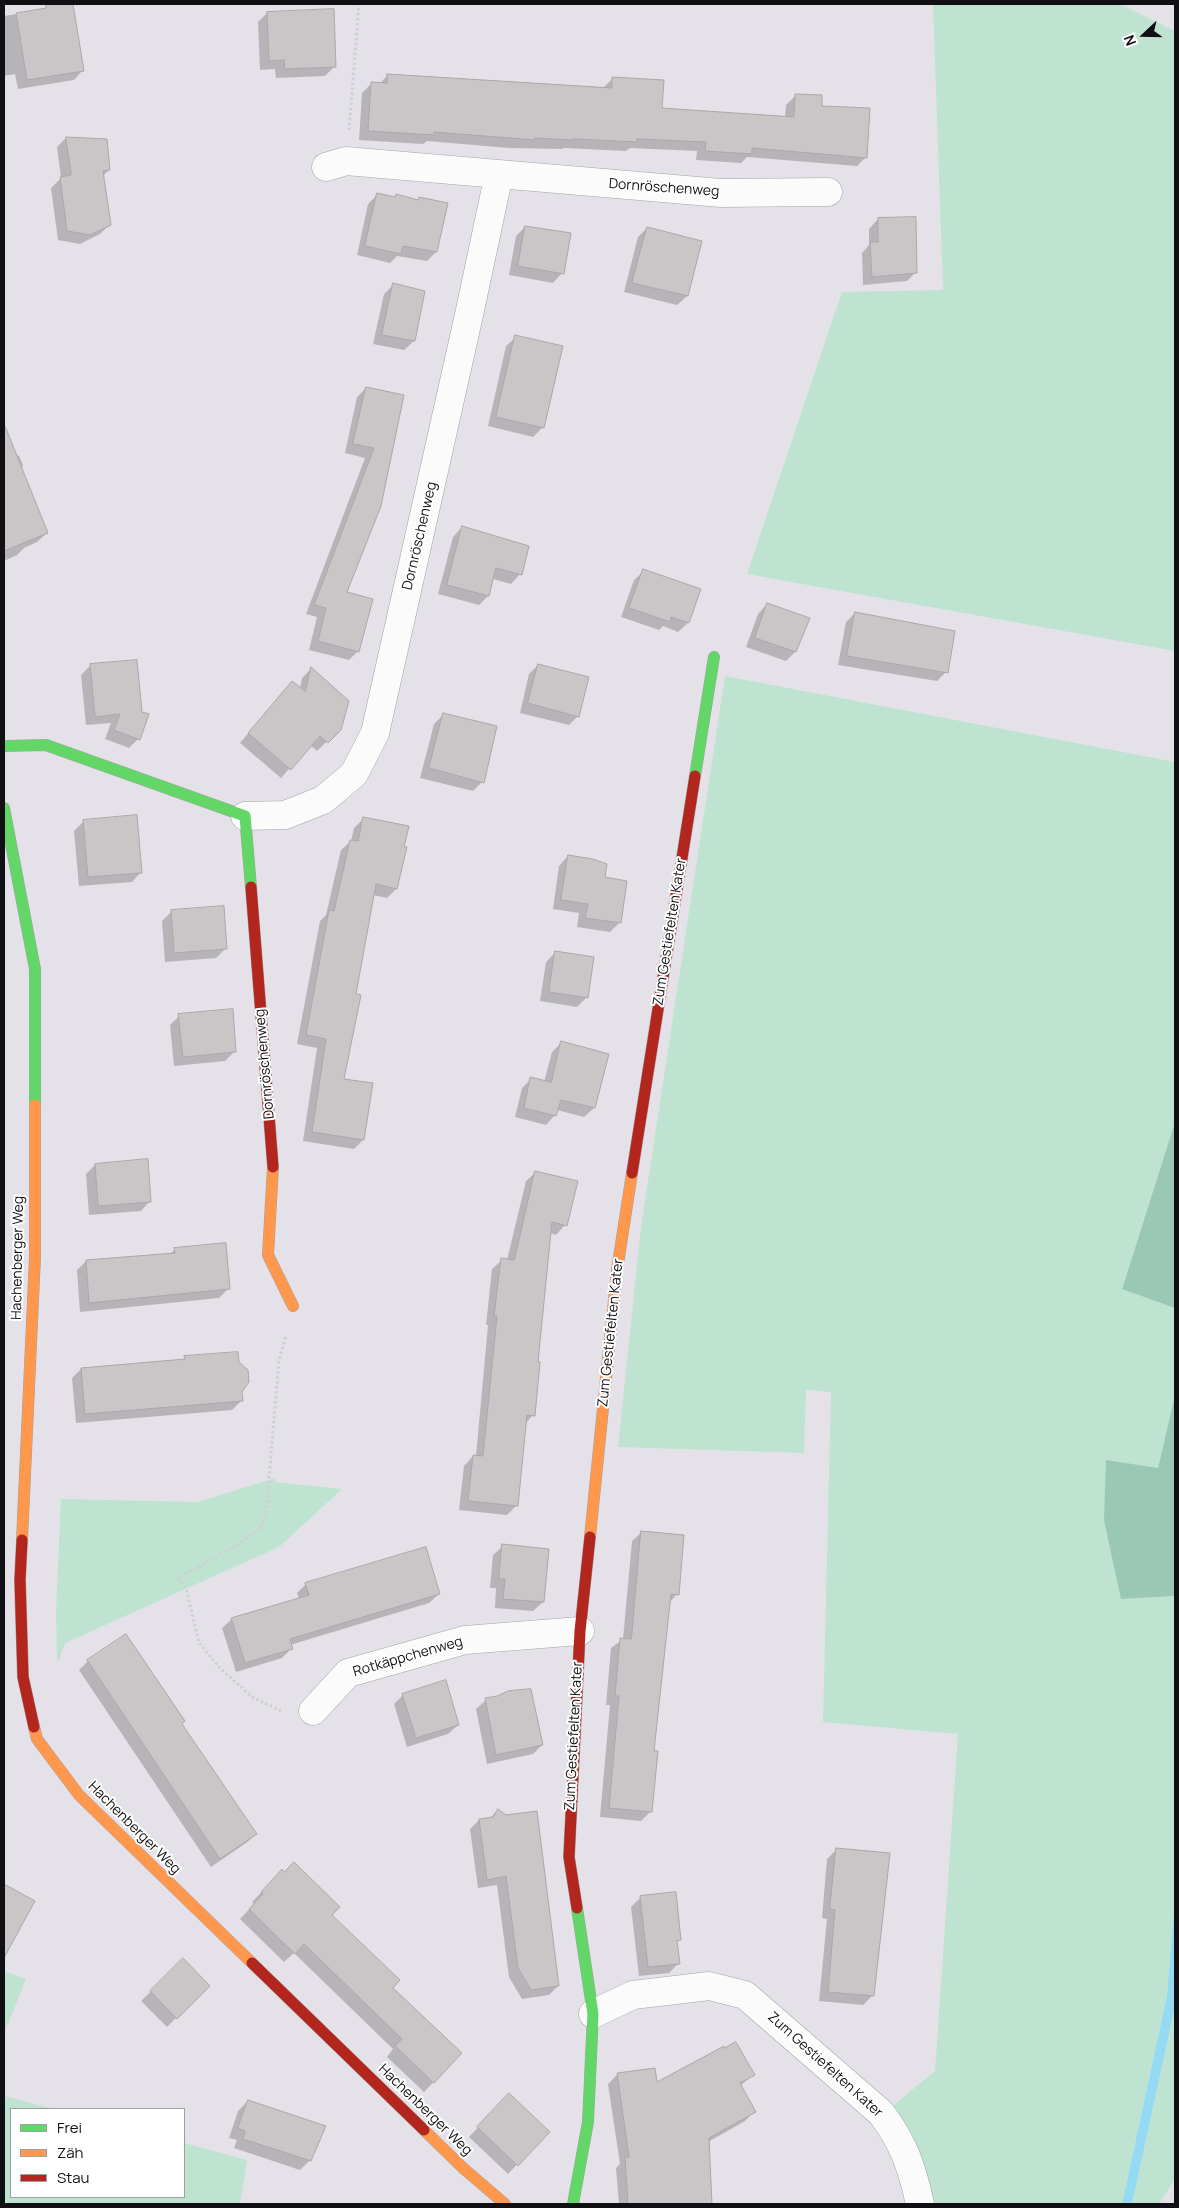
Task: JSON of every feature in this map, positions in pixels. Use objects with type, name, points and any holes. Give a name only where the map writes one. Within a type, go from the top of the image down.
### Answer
[{"type":"street","name":"Dornröschenweg","points":[[336,164],[499,174],[720,192],[828,192]]},
{"type":"street","name":"Dornröschenweg","points":[[4,746],[46,745],[245,816],[285,814],[323,800],[354,774],[375,733],[429,499],[499,174]]},
{"type":"street","name":"Zum Gestiefelten Kater","points":[[573,2204],[588,2122],[593,2014],[569,1857],[580,1631],[617,1270],[714,656]]},
{"type":"street","name":"Hachenberger Weg","points":[[4,808],[35,969],[35,1257],[20,1580],[23,1677],[37,1739],[79,1796],[463,2168],[505,2204]]},
{"type":"street","name":"Dornröschenweg","points":[[245,816],[273,1163],[268,1254],[293,1306]]},
{"type":"street","name":"Rotkäppchenweg","points":[[313,1710],[348,1673],[465,1640],[580,1631]]},
{"type":"street","name":"Zum Gestiefelten Kater","points":[[593,2014],[633,1995],[710,1986],[745,1995],[881,2113],[906,2151],[920,2204]]},
{"type":"path","points":[[336,164],[359,4]]},
{"type":"path","points":[[293,1306],[279,1360],[266,1514],[260,1529],[178,1578],[186,1588],[199,1643],[220,1668],[252,1697],[283,1712],[290,1715],[313,1710]]},
{"type":"green space","points":[[933,4],[1120,4],[1175,31],[1175,651],[747,574],[842,292],[943,290]]},
{"type":"green space","points":[[725,676],[1175,762],[1175,1122],[1122,1288],[1175,1308],[1175,1395],[1158,1468],[1106,1461],[1121,1599],[1175,1596],[1175,1900],[1167,1996],[1122,2204],[932,2204],[889,2109],[935,2071],[958,1734],[823,1722],[831,1392],[806,1390],[804,1453],[618,1447],[641,1227]]},
{"type":"green space","points":[[1175,1122],[1175,1308],[1122,1289]]},
{"type":"green space","points":[[1175,1395],[1175,1596],[1121,1599],[1104,1520],[1106,1460],[1158,1468]]},
{"type":"green space","points":[[275,1478],[275,1482],[342,1489],[279,1547],[65,1643],[57,1661],[56,1613],[61,1499],[198,1502]]},
{"type":"green space","points":[[4,1971],[26,1979],[4,2034]]},
{"type":"green space","points":[[1175,2006],[1175,2179],[1159,2204],[1132,2204]]},
{"type":"green space","points":[[4,2096],[50,2108],[10,2108],[10,2198],[185,2198],[185,2143],[247,2160],[240,2204],[4,2204]]},
{"type":"water","points":[[1175,1900],[1175,2006],[1132,2204],[1122,2204],[1167,1996]]},
{"type":"building","points":[[46,4],[73,4],[84,71],[27,80],[16,13],[46,8]]},
{"type":"building","points":[[334,9],[336,67],[285,69],[284,60],[269,61],[267,12]]},
{"type":"building","points":[[387,74],[612,88],[612,77],[664,80],[662,108],[794,117],[795,94],[822,95],[822,106],[870,108],[867,158],[752,148],[752,154],[705,151],[706,142],[637,139],[637,142],[535,138],[535,140],[434,132],[434,135],[368,131],[371,82],[387,83]]},
{"type":"building","points":[[66,137],[107,139],[110,170],[103,171],[111,225],[90,235],[67,231],[60,177],[71,175]]},
{"type":"building","points":[[377,193],[395,197],[396,194],[418,200],[419,197],[448,203],[437,252],[403,246],[401,254],[365,246]]},
{"type":"building","points":[[916,217],[917,273],[872,277],[870,242],[878,242],[878,218]]},
{"type":"building","points":[[525,226],[571,233],[564,274],[518,266]]},
{"type":"building","points":[[647,227],[702,241],[688,296],[632,283]]},
{"type":"building","points":[[393,283],[425,291],[415,341],[382,335]]},
{"type":"building","points":[[515,335],[563,346],[544,428],[496,417]]},
{"type":"building","points":[[366,387],[404,395],[381,506],[347,592],[373,599],[359,652],[318,641],[326,608],[314,605],[374,448],[353,444]]},
{"type":"building","points":[[4,427],[48,533],[4,551]]},
{"type":"building","points":[[462,526],[529,546],[522,575],[496,568],[489,596],[447,585]]},
{"type":"building","points":[[643,569],[701,589],[689,623],[671,617],[670,622],[629,608]]},
{"type":"building","points":[[767,603],[810,618],[796,652],[755,638]]},
{"type":"building","points":[[855,612],[955,631],[948,673],[847,656]]},
{"type":"building","points":[[137,660],[142,712],[149,714],[140,740],[114,730],[120,714],[95,717],[90,664]]},
{"type":"building","points":[[538,664],[589,677],[579,717],[528,703]]},
{"type":"building","points":[[311,667],[349,701],[341,730],[328,743],[320,736],[291,770],[248,733],[292,681],[305,691]]},
{"type":"building","points":[[443,713],[497,726],[484,783],[429,768]]},
{"type":"building","points":[[137,815],[142,873],[88,877],[83,820]]},
{"type":"building","points":[[363,817],[409,826],[404,847],[407,847],[397,889],[376,884],[356,994],[361,995],[344,1079],[373,1083],[364,1140],[312,1132],[326,1039],[306,1035],[329,910],[334,911],[350,840],[358,841]]},
{"type":"building","points":[[568,855],[593,859],[607,864],[605,877],[627,881],[621,923],[585,918],[588,904],[561,900]]},
{"type":"building","points":[[224,906],[227,949],[174,953],[171,910]]},
{"type":"building","points":[[555,951],[594,957],[588,998],[549,992]]},
{"type":"building","points":[[233,1009],[236,1052],[183,1057],[178,1014]]},
{"type":"building","points":[[561,1041],[609,1054],[595,1108],[561,1100],[556,1116],[524,1108],[530,1077],[551,1082]]},
{"type":"building","points":[[148,1159],[151,1202],[98,1206],[95,1164]]},
{"type":"building","points":[[535,1171],[578,1181],[567,1226],[552,1222],[538,1362],[540,1362],[535,1416],[527,1415],[518,1506],[468,1501],[473,1455],[483,1456],[497,1316],[494,1316],[501,1258],[514,1260]]},
{"type":"building","points":[[226,1243],[230,1289],[89,1303],[86,1260],[175,1253],[174,1248]]},
{"type":"building","points":[[238,1352],[239,1362],[248,1370],[249,1382],[242,1392],[243,1401],[85,1414],[81,1368],[185,1359],[184,1356]]},
{"type":"building","points":[[641,1531],[684,1535],[679,1595],[671,1594],[654,1751],[658,1751],[652,1812],[609,1808],[619,1696],[615,1696],[620,1638],[631,1639]]},
{"type":"building","points":[[502,1544],[549,1549],[544,1602],[503,1599],[505,1579],[499,1579]]},
{"type":"building","points":[[426,1547],[440,1594],[290,1639],[293,1649],[245,1663],[231,1618],[309,1595],[305,1583]]},
{"type":"building","points":[[126,1634],[185,1721],[182,1724],[257,1834],[220,1859],[87,1660]]},
{"type":"building","points":[[446,1680],[459,1725],[416,1738],[402,1694]]},
{"type":"building","points":[[531,1689],[543,1745],[496,1755],[485,1698],[497,1696],[508,1691]]},
{"type":"building","points":[[498,1809],[506,1815],[537,1811],[559,1986],[531,1990],[518,1968],[506,1876],[487,1880],[479,1819],[493,1817]]},
{"type":"building","points":[[836,1848],[890,1853],[874,1996],[828,1992],[835,1910],[830,1909]]},
{"type":"building","points":[[294,1862],[340,1907],[332,1915],[400,1980],[393,1988],[462,2053],[434,2083],[395,2046],[402,2039],[304,1944],[295,1954],[249,1909],[263,1894],[261,1892],[282,1869],[284,1872]]},
{"type":"building","points":[[4,1884],[35,1901],[4,1958]]},
{"type":"building","points":[[676,1892],[681,1940],[677,1941],[680,1964],[648,1967],[640,1896]]},
{"type":"building","points":[[183,1958],[210,1986],[177,2019],[150,1991]]},
{"type":"building","points":[[736,2042],[755,2075],[740,2083],[756,2112],[709,2138],[712,2204],[628,2204],[625,2157],[629,2157],[617,2073],[655,2068],[657,2082],[724,2046],[724,2048]]},
{"type":"building","points":[[509,2093],[550,2132],[518,2166],[477,2127]]},
{"type":"building","points":[[248,2100],[326,2126],[311,2161],[243,2139],[245,2131],[238,2128]]},
{"type":"traffic: fast","points":[[695,776],[714,657]]},
{"type":"traffic: fast","points":[[4,746],[46,745],[245,816],[251,887]]},
{"type":"traffic: fast","points":[[4,808],[35,969],[35,1105]]},
{"type":"traffic: fast","points":[[573,2204],[588,2122],[593,2014],[577,1908]]},
{"type":"traffic: slow","points":[[22,1540],[35,1257],[35,1105]]},
{"type":"traffic: slow","points":[[273,1167],[268,1255],[293,1306]]},
{"type":"traffic: slow","points":[[590,1537],[617,1270],[632,1173]]},
{"type":"traffic: slow","points":[[34,1727],[37,1739],[79,1795],[252,1963]]},
{"type":"traffic: slow","points":[[424,2130],[463,2168],[505,2204]]},
{"type":"traffic: jam","points":[[632,1173],[695,776]]},
{"type":"traffic: jam","points":[[251,887],[273,1167]]},
{"type":"traffic: jam","points":[[577,1908],[569,1857],[580,1631],[590,1537]]},
{"type":"traffic: jam","points":[[22,1540],[20,1580],[23,1677],[34,1727]]},
{"type":"traffic: jam","points":[[252,1963],[424,2130]]}]
